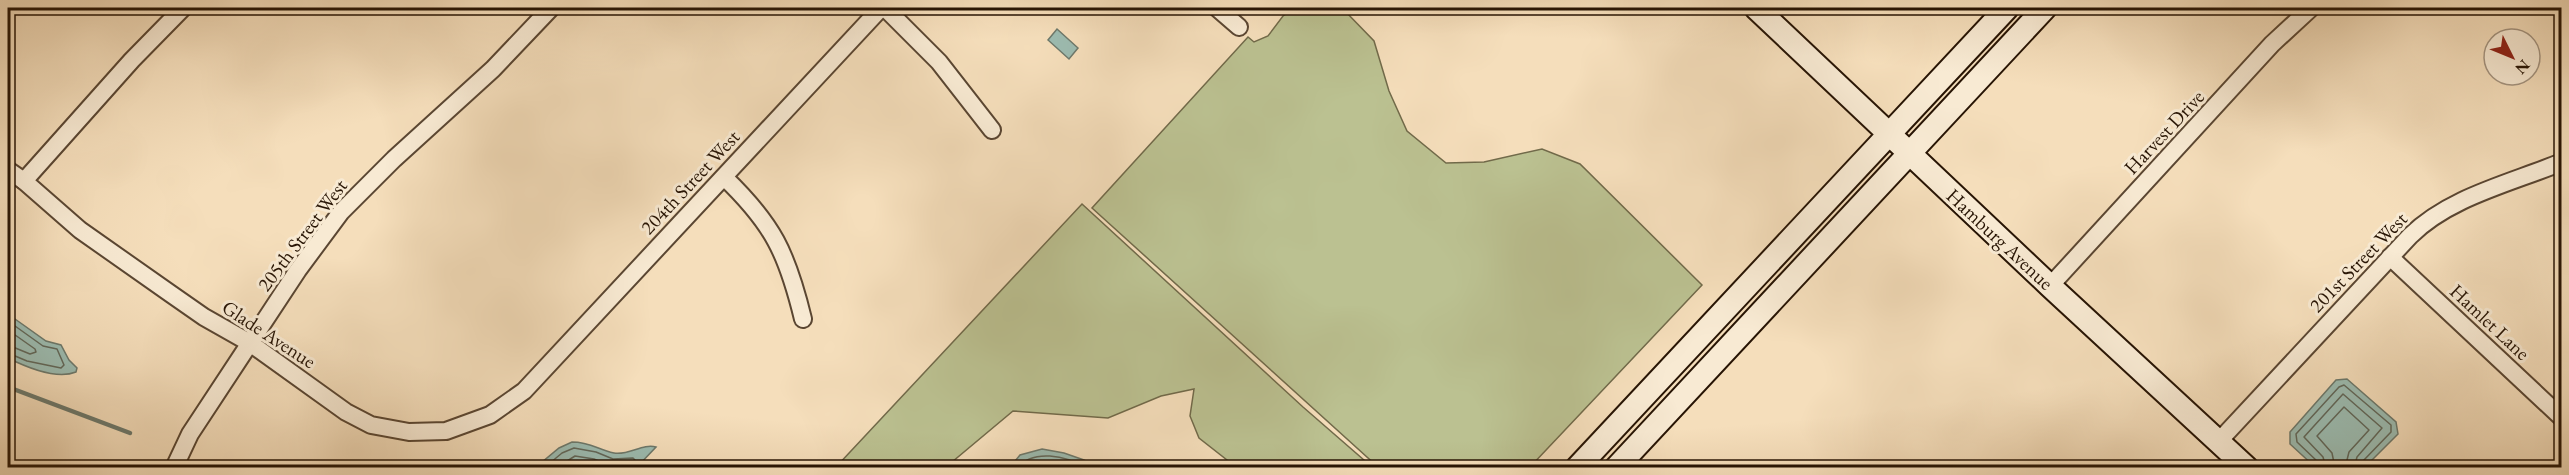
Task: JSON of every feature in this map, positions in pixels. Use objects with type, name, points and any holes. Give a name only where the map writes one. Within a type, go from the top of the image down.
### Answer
[{"type":"main road","name":"Hamburg Avenue","points":[[1755,8],[2247,468]]},
{"type":"main road","points":[[1616,468],[1898,144],[2007,8]]},
{"type":"main road","points":[[1577,468],[1898,144],[2045,8]]},
{"type":"street","points":[[24,181],[132,60],[183,8]]},
{"type":"street","name":"205th Street West","points":[[174,468],[190,434],[250,343],[319,241],[357,194],[493,69],[551,8]]},
{"type":"street","points":[[883,8],[939,62],[992,130]]},
{"type":"street","name":"204th Street West","points":[[530,384],[883,8]]},
{"type":"street","points":[[1217,8],[1239,27]]},
{"type":"street","name":"Harvest Drive","points":[[2050,286],[2272,44],[2311,8]]},
{"type":"street","name":"201st Street West","points":[[2219,441],[2419,227],[2436,214],[2562,162]]},
{"type":"street","name":"Glade Avenue","points":[[8,170],[80,230],[204,316],[250,343],[355,417],[372,425],[409,432],[446,431],[475,422],[505,406],[530,384]]},
{"type":"street","points":[[724,177],[747,199],[773,232],[787,262],[803,319]]},
{"type":"street","name":"Hamlet Lane","points":[[2390,257],[2562,418]]},
{"type":"green space","points":[[1295,8],[1343,9],[1374,41],[1389,91],[1407,131],[1446,163],[1484,162],[1542,149],[1580,164],[1702,285],[1530,467],[1378,467],[1092,208],[1248,37],[1254,42],[1268,36],[1283,16]]},
{"type":"green space","points":[[1082,204],[1303,407],[1372,467],[1236,467],[1199,438],[1190,416],[1194,389],[1161,396],[1108,418],[1013,411],[946,467],[836,467]]},
{"type":"water","points":[[1057,29],[1078,48],[1069,59],[1048,40]]},
{"type":"water","points":[[8,314],[46,341],[61,345],[69,360],[77,368],[76,372],[50,373],[8,358]]},
{"type":"water","points":[[2347,379],[2396,422],[2398,434],[2365,467],[2315,467],[2290,444],[2290,432],[2336,380]]},
{"type":"water","points":[[572,442],[619,453],[656,447],[637,467],[520,467],[542,462],[559,448]]},
{"type":"water","points":[[1042,449],[1064,453],[1098,467],[1010,467],[1020,455]]},
{"type":"waterway","points":[[8,387],[130,433]]}]
